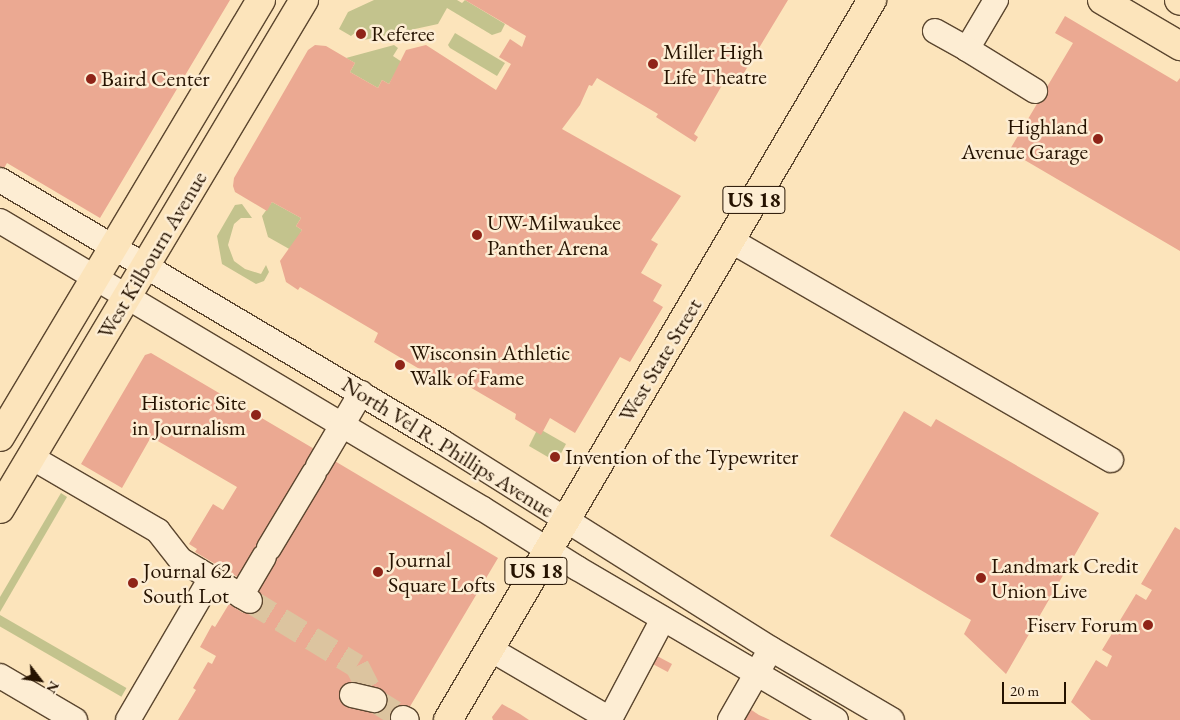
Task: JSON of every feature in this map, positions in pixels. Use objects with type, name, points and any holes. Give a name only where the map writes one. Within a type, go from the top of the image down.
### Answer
[{"type":"main road","name":"West Kilbourn Avenue","points":[[0,437],[261,0]]},
{"type":"main road","name":"West Kilbourn Avenue","points":[[0,509],[304,0]]},
{"type":"main road","name":"West State Street","points":[[454,718],[490,649],[565,519],[872,0]]},
{"type":"main road","points":[[1102,0],[1180,46]]},
{"type":"street","points":[[967,49],[996,0]]},
{"type":"street","points":[[935,31],[1035,91]]},
{"type":"street","name":"North Vel R. Phillips Avenue","points":[[0,180],[361,393],[501,478],[771,649],[892,720]]},
{"type":"street","name":"North Vel R. Phillips Avenue","points":[[0,221],[342,424],[483,509],[548,551],[836,720]]},
{"type":"street","points":[[730,240],[1110,460]]},
{"type":"street","points":[[31,457],[158,531],[181,560],[246,598],[267,553],[361,393]]},
{"type":"street","points":[[483,509],[501,478]]},
{"type":"street","points":[[128,720],[211,578]]},
{"type":"street","points":[[490,649],[610,719],[663,619]]},
{"type":"street","points":[[730,720],[771,649]]},
{"type":"street","points":[[0,676],[75,720]]},
{"type":"green space","points":[[374,0],[457,0],[462,3],[465,0],[505,24],[501,32],[492,35],[447,8],[438,24],[364,40],[366,30],[362,27],[351,36],[339,29],[348,12]]},
{"type":"green space","points":[[455,33],[505,63],[497,76],[450,48],[448,45]]},
{"type":"green space","points":[[394,45],[398,48],[393,56],[402,62],[389,84],[382,80],[378,88],[350,72],[355,63],[346,58]]},
{"type":"green space","points":[[272,202],[301,218],[296,226],[302,230],[291,250],[268,237],[262,216]]},
{"type":"green space","points":[[242,204],[252,218],[241,218],[234,224],[228,245],[234,261],[245,269],[261,274],[266,265],[269,272],[264,281],[256,284],[222,264],[217,236],[235,205]]},
{"type":"green space","points":[[538,428],[566,444],[558,459],[553,460],[529,446]]},
{"type":"green space","points":[[61,493],[67,497],[0,612],[0,597]]},
{"type":"green space","points":[[0,615],[126,688],[121,697],[0,627]]},
{"type":"building","name":"Baird Center","points":[[0,0],[230,0],[100,218],[7,163],[0,175]]},
{"type":"building","name":"UW-Milwaukee Panther Arena","points":[[465,0],[788,0],[736,86],[725,80],[694,134],[698,137],[695,142],[656,117],[658,114],[597,78],[592,86],[589,85],[580,105],[562,129],[681,196],[651,240],[658,244],[641,273],[662,285],[653,301],[663,307],[630,362],[620,357],[575,433],[550,418],[541,435],[515,419],[516,414],[439,369],[433,377],[374,342],[378,333],[300,287],[298,290],[286,282],[280,261],[302,230],[296,226],[301,218],[272,202],[267,211],[235,192],[233,186],[234,178],[308,50],[315,45],[326,46],[355,63],[350,72],[378,88],[382,80],[389,84],[406,50],[426,45],[496,90],[511,64],[499,57],[510,39],[522,47],[526,36]]},
{"type":"building","name":"Highland Avenue Garage","points":[[1065,16],[1177,82],[1180,78],[1180,251],[1009,151],[1073,43],[1055,33]]},
{"type":"building","points":[[151,353],[316,450],[241,579],[195,552],[197,549],[189,544],[213,504],[223,510],[237,487],[151,437],[122,488],[81,464],[145,355]]},
{"type":"building","name":"Landmark Credit Union Live","points":[[904,411],[931,427],[936,419],[1099,513],[1006,674],[964,634],[971,620],[830,536]]},
{"type":"building","points":[[333,460],[498,558],[402,720],[178,720],[196,690],[193,688],[208,662],[212,664],[216,656],[200,647],[212,625],[215,627],[229,604],[243,613]]},
{"type":"building","name":"Fiserv Forum","points":[[1175,527],[1180,530],[1180,720],[1091,720],[1071,702],[1096,660],[1107,667],[1112,656],[1102,650],[1136,594],[1146,600],[1152,590],[1141,584]]},
{"type":"building","points":[[657,656],[672,664],[668,672],[653,664]]},
{"type":"building","points":[[502,704],[529,720],[493,720],[492,717]]},
{"type":"building","points":[[750,709],[759,715],[770,720],[743,720]]},
{"type":"tunnel","points":[[250,601],[357,666],[374,700],[403,718]]},
{"type":"place","name":"Referee","points":[[361,34]]},
{"type":"place","name":"Miller High Life Theatre","points":[[653,64]]},
{"type":"place","name":"Baird Center","points":[[91,79]]},
{"type":"place","name":"Highland Avenue Garage","points":[[1098,139]]},
{"type":"place","name":"UW-Milwaukee Panther Arena","points":[[477,235]]},
{"type":"place","name":"Wisconsin Athletic Walk of Fame","points":[[400,365]]},
{"type":"place","name":"Historic Site in Journalism","points":[[256,415]]},
{"type":"place","name":"Invention of the Typewriter","points":[[555,457]]},
{"type":"place","name":"Journal Square Lofts","points":[[378,572]]},
{"type":"place","name":"Landmark Credit Union Live","points":[[981,578]]},
{"type":"place","name":"Journal 62 South Lot","points":[[133,583]]},
{"type":"place","name":"Fiserv Forum","points":[[1148,625]]}]
